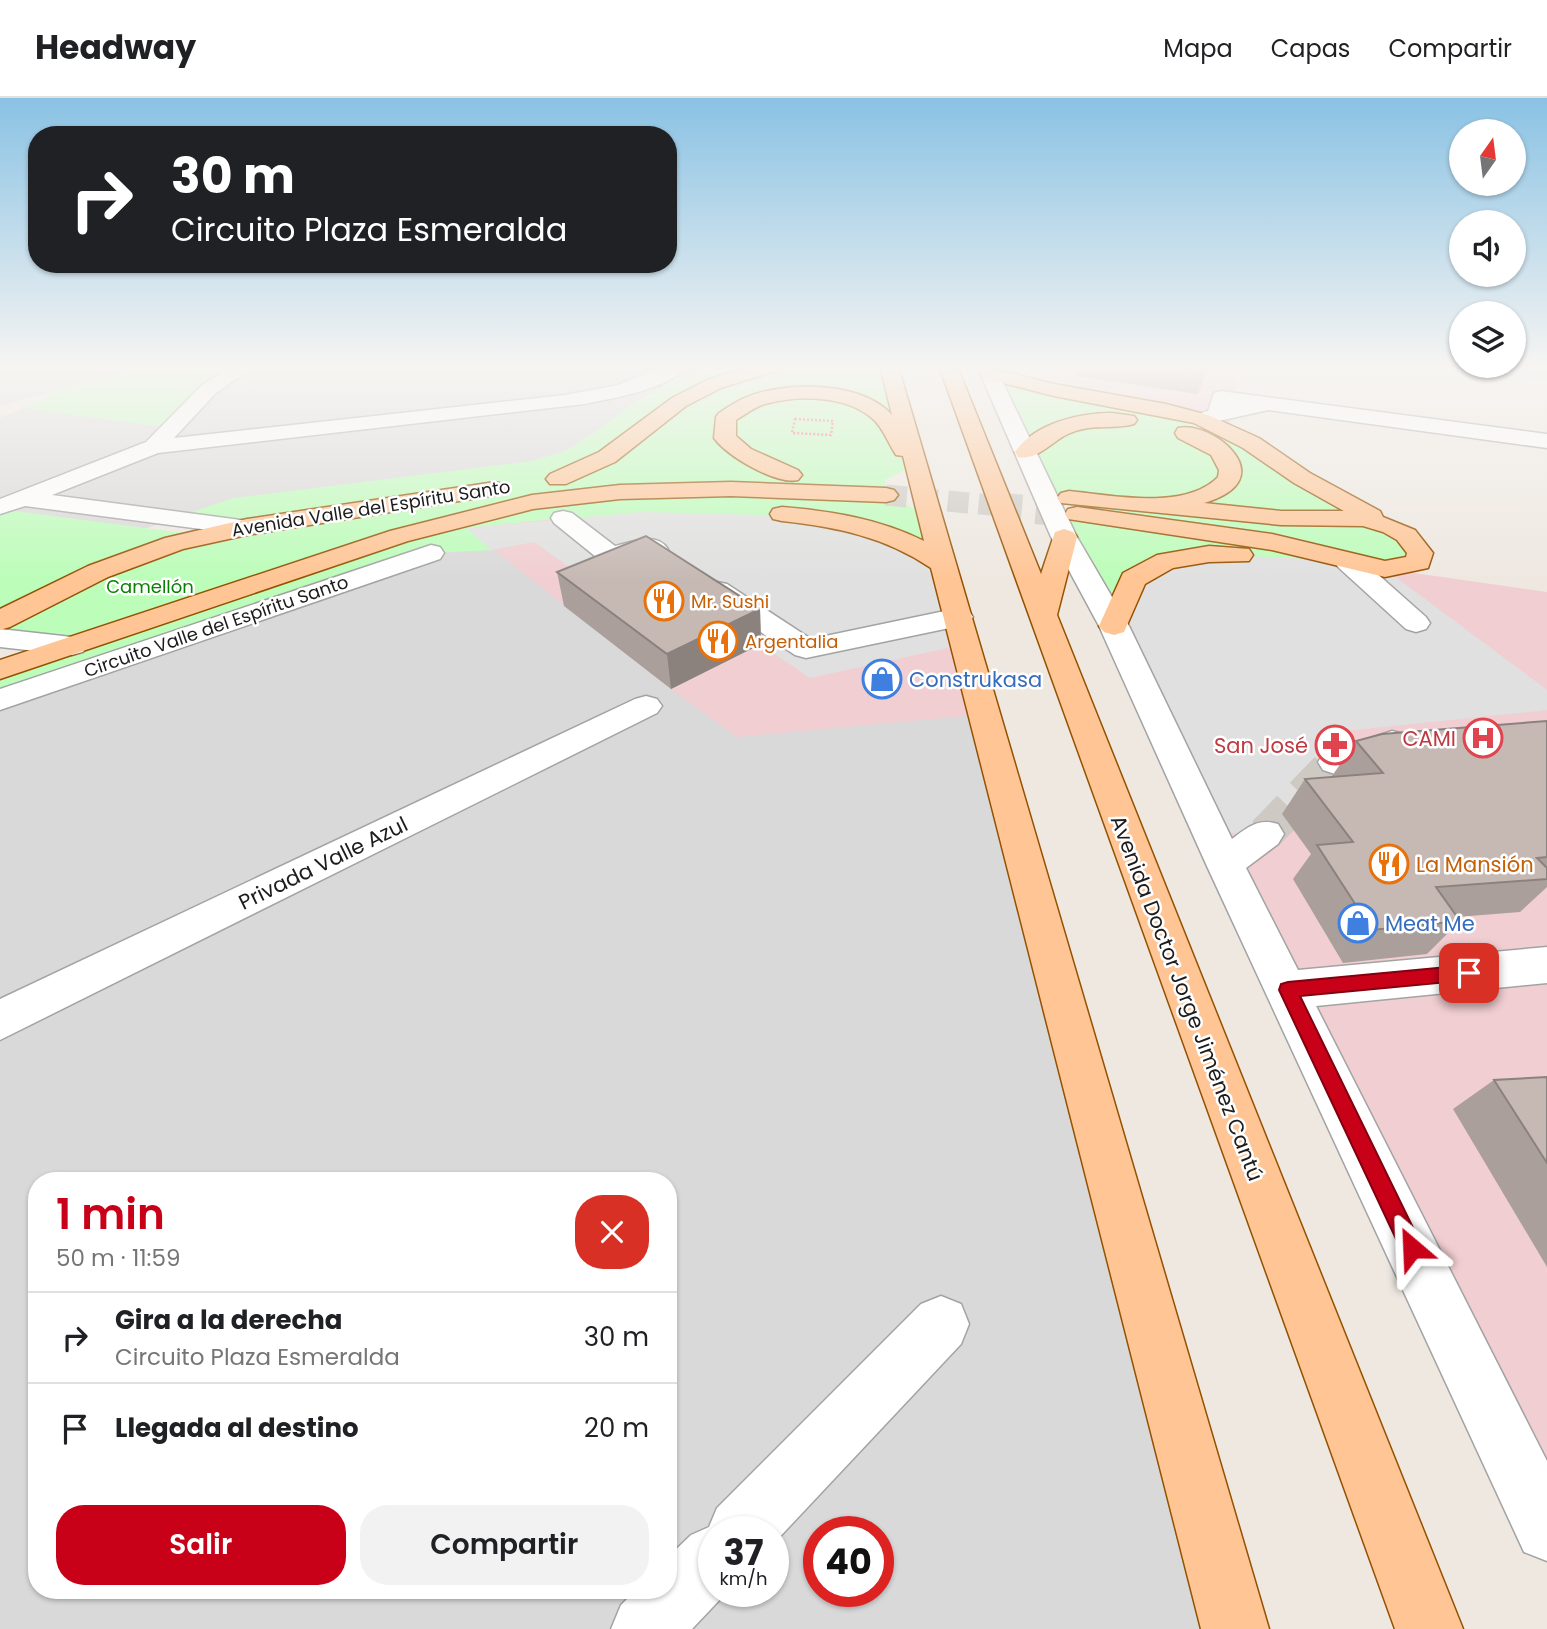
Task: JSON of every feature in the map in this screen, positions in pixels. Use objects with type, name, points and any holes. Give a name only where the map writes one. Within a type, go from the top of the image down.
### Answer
[{"type":"main road","points":[[558,479],[607,457],[633,437]]},
{"type":"main road","points":[[725,437],[743,454],[790,475]]},
{"type":"main road","points":[[886,437],[895,480],[941,563],[959,617],[1236,1629]]},
{"type":"main road","points":[[893,437],[895,480]]},
{"type":"main road","name":"Avenida Doctor Jorge Jiménez Cantú","points":[[975,437],[1116,813],[1429,1629]]},
{"type":"main road","points":[[1026,452],[1043,437]]},
{"type":"main road","points":[[1070,516],[1203,498],[1227,483],[1230,472],[1227,459],[1196,437]]},
{"type":"main road","points":[[1070,516],[1272,542],[1385,569],[1419,562],[1420,553],[1415,543],[1392,527],[1302,478],[1242,437]]},
{"type":"main road","name":"Avenida Valle del Espíritu Santo","points":[[0,621],[52,593],[134,557],[247,527],[558,479],[640,473],[790,475],[895,480]]},
{"type":"main road","name":"Avenida Valle del Espíritu Santo","points":[[0,670],[399,536],[532,502],[620,492],[895,480]]},
{"type":"main road","points":[[1147,507],[1281,518],[1364,519],[1392,527]]},
{"type":"main road","points":[[399,536],[563,518],[709,511],[808,516],[851,523],[886,532],[917,546],[941,563]]},
{"type":"main road","points":[[1043,615],[1070,516]]},
{"type":"main road","points":[[1114,625],[1133,579],[1166,561],[1209,554],[1347,561]]},
{"type":"street","points":[[154,447],[163,437]]},
{"type":"street","points":[[0,508],[154,447],[241,437]]},
{"type":"street","points":[[1019,437],[1026,452],[1070,516],[1114,625],[1225,864],[1547,1529]]},
{"type":"street","points":[[1520,437],[1547,441]]},
{"type":"street","points":[[25,498],[247,527]]},
{"type":"street","points":[[0,508],[206,536]]},
{"type":"street","points":[[563,518],[610,555],[651,546],[806,649],[959,617]]},
{"type":"street","name":"Circuito Valle del Espíritu Santo","points":[[0,700],[431,553]]},
{"type":"street","points":[[1347,561],[1416,623]]},
{"type":"street","points":[[0,638],[72,646]]},
{"type":"street","name":"Privada Valle Azul","points":[[0,1020],[646,706]]},
{"type":"street","points":[[1335,762],[1394,741],[1422,739]]},
{"type":"street","points":[[1225,864],[1265,834]]},
{"type":"street","points":[[1288,990],[1547,965]]},
{"type":"street","points":[[755,1516],[941,1324]]},
{"type":"street","points":[[677,1596],[698,1574]]},
{"type":"street","points":[[645,1629],[674,1599]]},
{"type":"shaded area","points":[[0,437],[587,437],[566,451],[532,461],[171,519],[0,584]]},
{"type":"shaded area","points":[[642,512],[808,516],[886,532],[941,563],[966,644],[810,678],[650,569],[600,589],[534,542],[491,550],[466,528]]},
{"type":"shaded area","points":[[577,517],[941,563],[1235,1629],[0,1629],[0,675],[501,524]]},
{"type":"shaded area","points":[[563,518],[941,563],[986,714],[737,737],[671,689],[466,528]]},
{"type":"shaded area","points":[[1209,554],[1347,561],[1385,569],[1547,690],[1547,710],[1316,734],[1328,771],[1265,834],[1211,832],[1114,626],[1133,579]]},
{"type":"shaded area","points":[[1386,569],[1547,592],[1547,1528],[1288,990],[1133,579]]},
{"type":"green space","name":"Camellón","points":[[588,437],[908,437],[915,465],[885,480],[886,494],[928,516],[941,563],[563,518],[467,528],[491,550],[431,553],[0,700],[0,670],[70,647],[0,638],[0,509],[206,536],[244,527],[171,519],[234,498],[532,461],[566,451]]},
{"type":"green space","points":[[1019,437],[1234,437],[1406,535],[1419,562],[1114,626],[1064,537],[1077,514],[1068,498],[1041,484]]},
{"type":"building","points":[[646,536],[760,609],[667,654],[557,572]]},
{"type":"building","points":[[1547,721],[1547,857],[1537,858],[1547,868],[1547,879],[1436,887],[1460,921],[1372,930],[1317,845],[1353,842],[1305,779],[1383,773],[1356,741],[1382,734]]},
{"type":"building","points":[[1547,1077],[1547,1163],[1494,1080]]},
{"type":"tunnel","points":[[886,495],[1011,507]]},
{"type":"tunnel","points":[[994,506],[1077,514]]},
{"type":"tunnel","points":[[1265,834],[1335,762]]},
{"type":"place","name":"Mr. Sushi","points":[[664,601]]},
{"type":"place","name":"Argentalia","points":[[718,641]]},
{"type":"place","name":"Construkasa","points":[[882,679]]},
{"type":"place","name":"CAMI","points":[[1483,738]]},
{"type":"place","name":"San José","points":[[1335,745]]},
{"type":"place","name":"La Mansión","points":[[1389,864]]},
{"type":"place","name":"Meat Me","points":[[1358,923]]},
{"type":"route","points":[[1412,1248],[1288,990],[1469,973]]}]
